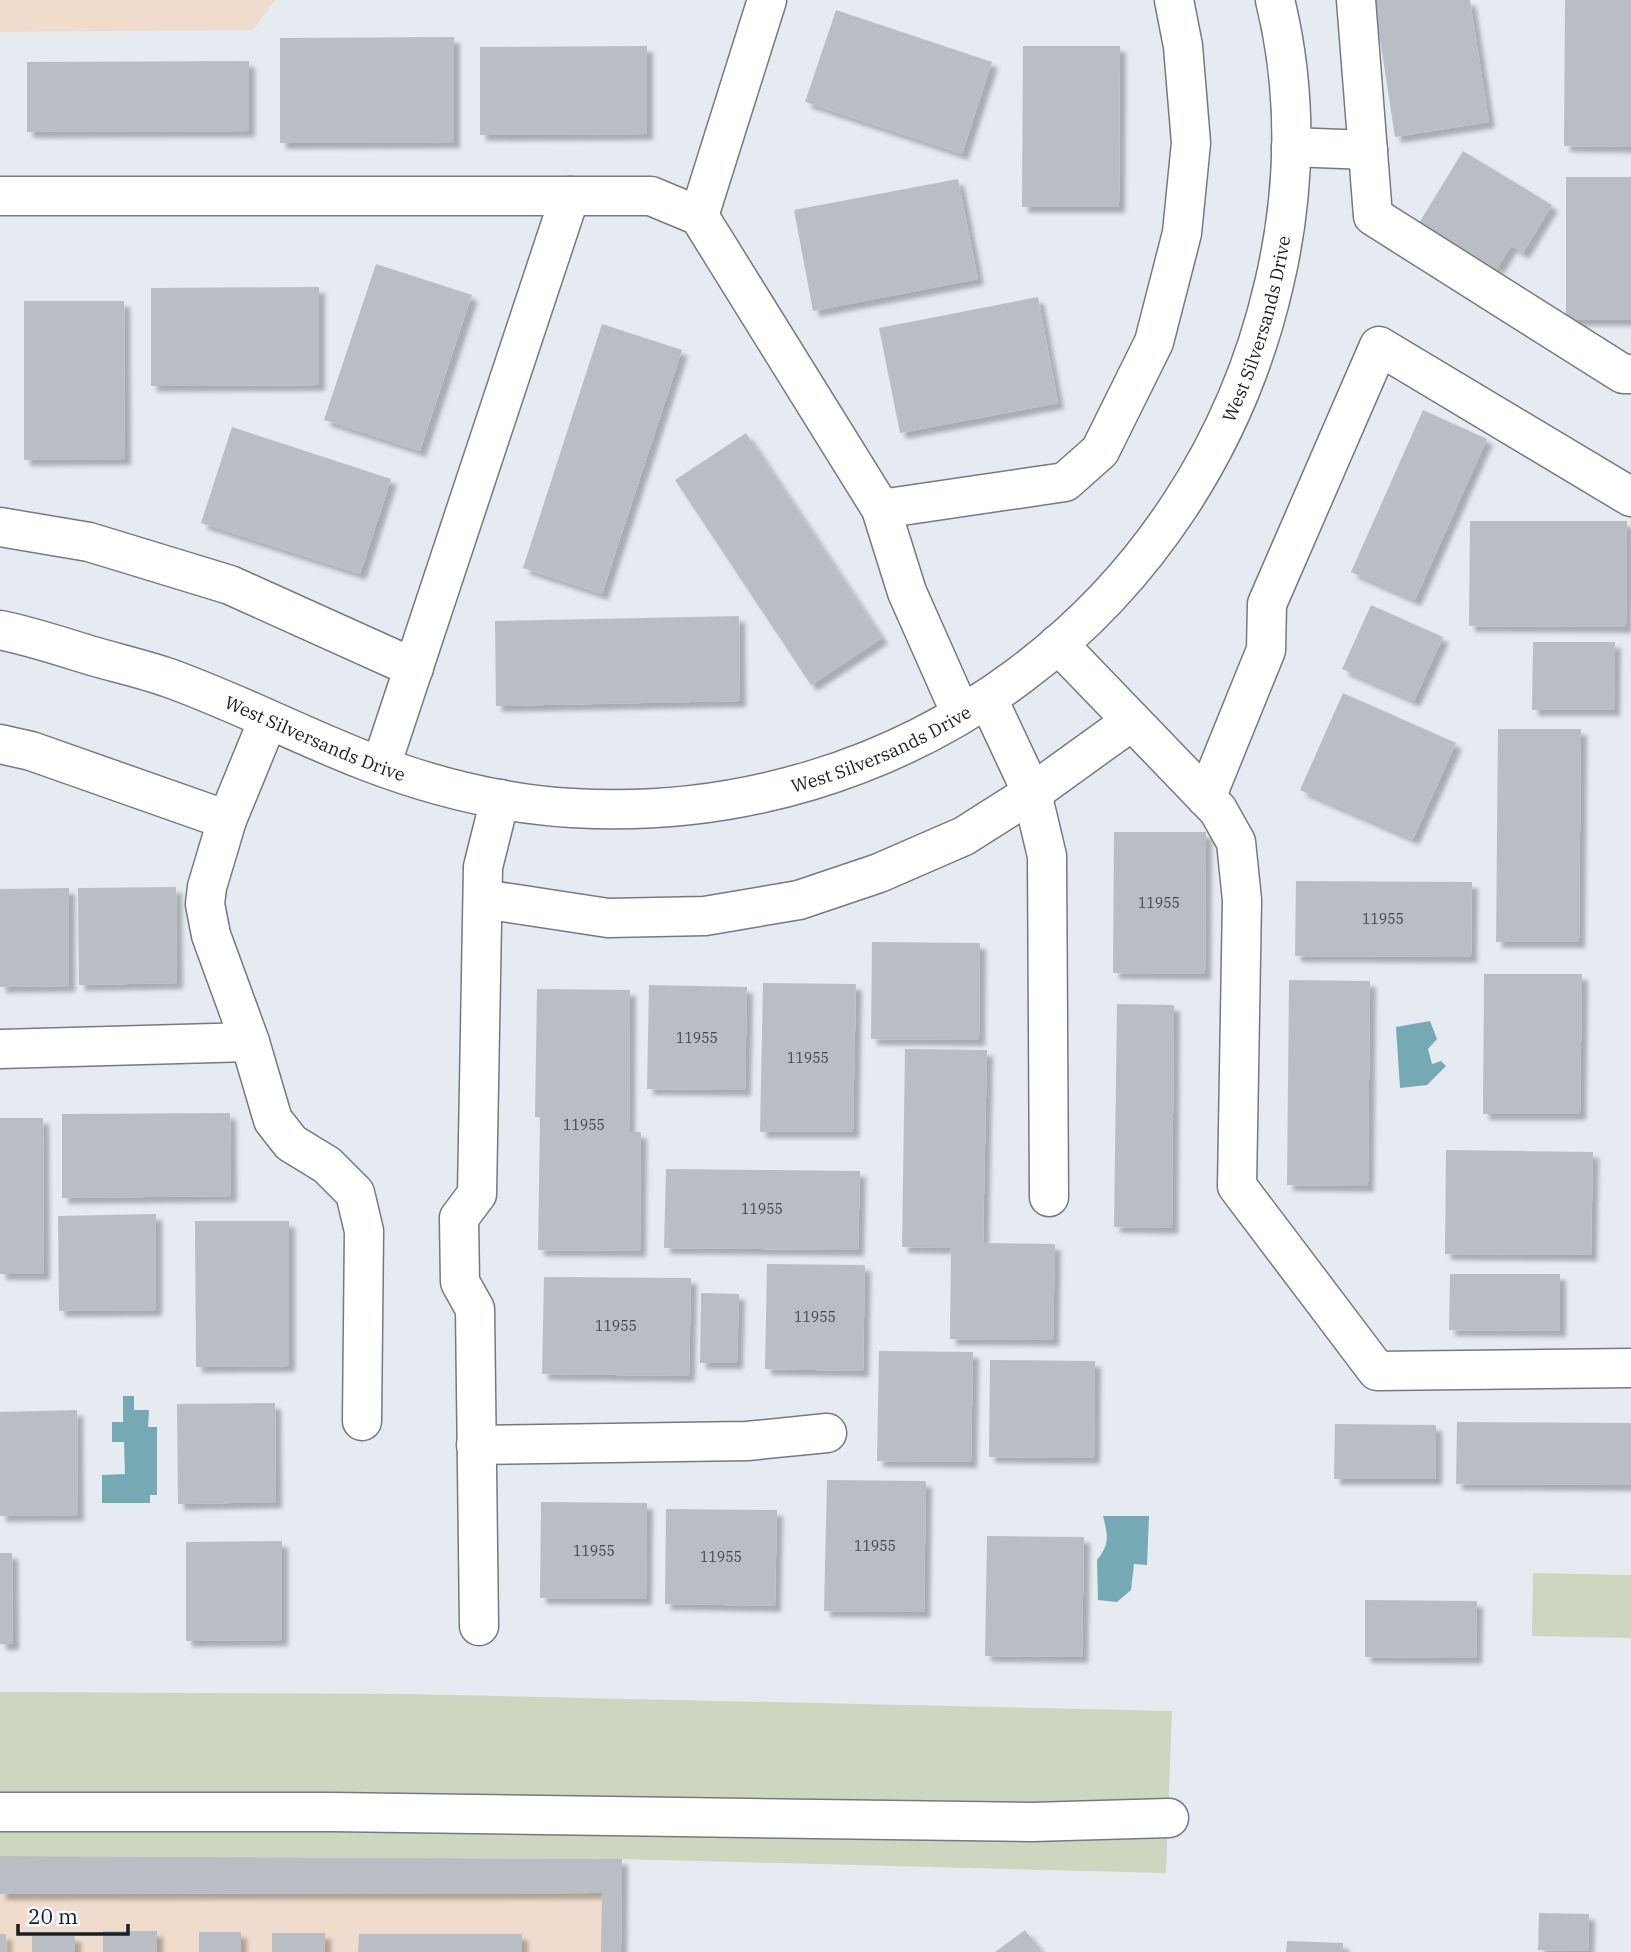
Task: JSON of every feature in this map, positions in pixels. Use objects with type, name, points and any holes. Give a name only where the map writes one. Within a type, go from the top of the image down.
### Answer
[{"type":"street","points":[[699,216],[767,0]]},
{"type":"street","points":[[881,509],[1065,482],[1100,451],[1154,342],[1182,233],[1191,143],[1183,46],[1174,0]]},
{"type":"street","name":"West Silversands Drive","points":[[0,631],[169,678],[382,766],[431,783],[500,799],[570,808],[640,809],[711,803],[780,790],[848,769],[912,741],[974,707],[1086,621],[1134,569],[1177,513],[1213,452],[1242,388],[1266,321],[1282,253],[1290,183],[1292,113],[1286,42],[1275,0]]},
{"type":"street","points":[[1356,0],[1373,216],[1623,374],[1631,374]]},
{"type":"street","points":[[1291,147],[1368,150]]},
{"type":"street","points":[[0,196],[651,196],[699,216],[881,509],[907,592],[974,707],[1032,793],[1047,856],[1049,1197]]},
{"type":"street","points":[[382,766],[570,196]]},
{"type":"street","points":[[1206,798],[1266,650],[1267,604],[1379,346],[1631,497]]},
{"type":"street","points":[[0,527],[89,542],[230,585],[414,667]]},
{"type":"street","points":[[1058,644],[1217,810],[1236,842],[1242,900],[1237,1186],[1377,1371],[1631,1368]]},
{"type":"street","points":[[268,720],[227,820],[207,887],[205,904],[211,935],[250,1042],[272,1120],[291,1143],[327,1166],[355,1193],[364,1231],[362,1421]]},
{"type":"street","points":[[483,899],[608,918],[705,916],[799,900],[879,873],[964,836],[1032,793],[1132,721]]},
{"type":"street","points":[[0,744],[31,751],[227,820]]},
{"type":"street","points":[[479,1626],[475,1309],[460,1282],[459,1218],[477,1194],[483,867],[500,799]]},
{"type":"street","points":[[0,1049],[250,1042]]},
{"type":"street","points":[[477,1445],[747,1441],[827,1433]]},
{"type":"street","points":[[0,1812],[332,1812],[1032,1822],[1168,1818]]},
{"type":"shaded area","points":[[0,0],[275,0],[253,30],[0,32]]},
{"type":"shaded area","points":[[0,1856],[622,1859],[621,1952],[0,1952]]},
{"type":"green space","points":[[1533,1573],[1631,1575],[1631,1638],[1532,1636]]},
{"type":"green space","points":[[0,1692],[409,1694],[1172,1711],[1166,1873],[622,1859],[0,1856]]},
{"type":"water","points":[[1430,1021],[1437,1039],[1428,1049],[1432,1064],[1441,1061],[1446,1066],[1427,1085],[1400,1088],[1396,1027]]},
{"type":"water","points":[[123,1396],[134,1396],[134,1410],[149,1410],[148,1427],[157,1427],[157,1495],[150,1495],[150,1503],[102,1503],[102,1475],[125,1474],[124,1442],[112,1442],[112,1422],[123,1422]]},
{"type":"water","points":[[1103,1516],[1149,1516],[1147,1565],[1134,1564],[1131,1590],[1117,1602],[1098,1600],[1097,1560],[1107,1540]]},
{"type":"building","points":[[1374,0],[1470,0],[1489,122],[1395,137]]},
{"type":"building","points":[[1565,0],[1631,0],[1631,147],[1564,146]]},
{"type":"building","points":[[836,10],[992,62],[962,154],[805,102]]},
{"type":"building","points":[[454,37],[454,142],[280,143],[280,38]]},
{"type":"building","points":[[647,46],[647,134],[480,135],[480,47]]},
{"type":"building","points":[[1023,46],[1120,46],[1119,207],[1022,207]]},
{"type":"building","points":[[249,61],[249,131],[27,132],[27,62]]},
{"type":"building","points":[[1463,151],[1552,205],[1523,253],[1511,246],[1497,269],[1419,223]]},
{"type":"building","points":[[1566,177],[1631,177],[1631,320],[1566,320]]},
{"type":"building","points":[[958,179],[978,279],[813,311],[794,210]]},
{"type":"building","points":[[376,264],[472,295],[420,451],[324,420]]},
{"type":"building","points":[[319,287],[319,385],[151,386],[151,288]]},
{"type":"building","points":[[1038,297],[1058,403],[900,433],[879,328]]},
{"type":"building","points":[[24,301],[124,301],[125,459],[24,460]]},
{"type":"building","points":[[602,324],[682,350],[602,594],[523,568]]},
{"type":"building","points":[[1423,410],[1487,439],[1415,600],[1351,572]]},
{"type":"building","points":[[232,427],[391,479],[360,574],[201,523]]},
{"type":"building","points":[[746,433],[882,638],[811,685],[675,480]]},
{"type":"building","points":[[1470,521],[1627,521],[1626,627],[1469,626]]},
{"type":"building","points":[[1371,605],[1443,637],[1414,701],[1342,669]]},
{"type":"building","points":[[739,616],[740,701],[496,706],[495,621]]},
{"type":"building","points":[[1533,642],[1615,642],[1614,710],[1532,710]]},
{"type":"building","points":[[1343,693],[1456,743],[1413,839],[1300,790]]},
{"type":"building","points":[[1498,729],[1581,729],[1579,942],[1496,942]]},
{"type":"building","points":[[1114,832],[1206,832],[1205,974],[1113,973]]},
{"type":"building","points":[[1296,881],[1472,882],[1471,957],[1295,956]]},
{"type":"building","points":[[176,887],[177,983],[79,985],[78,888]]},
{"type":"building","points":[[69,888],[69,986],[0,987],[0,889]]},
{"type":"building","points":[[872,942],[980,943],[979,1040],[871,1039]]},
{"type":"building","points":[[1484,974],[1582,974],[1580,1114],[1483,1114]]},
{"type":"building","points":[[1289,980],[1370,981],[1368,1186],[1287,1185]]},
{"type":"building","points":[[763,983],[856,984],[853,1132],[760,1132]]},
{"type":"building","points":[[649,985],[747,987],[745,1090],[647,1089]]},
{"type":"building","points":[[537,989],[630,990],[629,1132],[641,1132],[640,1251],[538,1250],[540,1117],[535,1117]]},
{"type":"building","points":[[1117,1004],[1174,1005],[1172,1228],[1114,1227]]},
{"type":"building","points":[[905,1049],[987,1050],[983,1243],[1055,1244],[1053,1340],[950,1339],[951,1248],[902,1247]]},
{"type":"building","points":[[230,1113],[231,1196],[62,1198],[62,1114]]},
{"type":"building","points":[[0,1118],[43,1118],[44,1274],[0,1274]]},
{"type":"building","points":[[1446,1150],[1593,1152],[1591,1255],[1445,1254]]},
{"type":"building","points":[[666,1169],[860,1171],[858,1250],[664,1248]]},
{"type":"building","points":[[156,1214],[156,1310],[59,1311],[58,1216]]},
{"type":"building","points":[[195,1221],[289,1221],[289,1366],[196,1367]]},
{"type":"building","points":[[767,1264],[865,1265],[863,1371],[765,1369]]},
{"type":"building","points":[[1450,1274],[1560,1274],[1560,1331],[1449,1330]]},
{"type":"building","points":[[544,1277],[691,1278],[689,1376],[542,1374]]},
{"type":"building","points":[[701,1293],[739,1294],[737,1363],[700,1363]]},
{"type":"building","points":[[879,1351],[973,1352],[971,1462],[877,1461]]},
{"type":"building","points":[[990,1360],[1095,1361],[1094,1458],[989,1457]]},
{"type":"building","points":[[275,1403],[276,1502],[178,1504],[177,1404]]},
{"type":"building","points":[[77,1410],[78,1515],[0,1516],[0,1412]]},
{"type":"building","points":[[1457,1422],[1631,1423],[1631,1485],[1456,1484]]},
{"type":"building","points":[[1335,1424],[1436,1425],[1436,1479],[1334,1479]]},
{"type":"building","points":[[827,1480],[926,1481],[924,1612],[824,1611]]},
{"type":"building","points":[[541,1502],[647,1503],[646,1599],[540,1598]]},
{"type":"building","points":[[666,1509],[777,1510],[775,1606],[665,1604]]},
{"type":"building","points":[[987,1536],[1084,1537],[1082,1657],[985,1656]]},
{"type":"building","points":[[282,1541],[282,1640],[186,1641],[186,1542]]},
{"type":"building","points":[[0,1553],[12,1553],[13,1644],[0,1644]]},
{"type":"building","points":[[1365,1600],[1477,1601],[1476,1658],[1365,1657]]},
{"type":"building","points":[[0,1856],[622,1859],[621,1952],[601,1952],[602,1893],[0,1894]]},
{"type":"building","points":[[1539,1913],[1589,1914],[1588,1951],[1538,1950]]},
{"type":"building","points":[[1025,1930],[1042,1952],[995,1952]]},
{"type":"building","points":[[103,1931],[157,1931],[157,1952],[103,1952]]},
{"type":"building","points":[[199,1932],[241,1932],[241,1952],[199,1952]]},
{"type":"building","points":[[272,1933],[325,1933],[325,1952],[272,1952]]},
{"type":"building","points":[[0,1934],[6,1934],[6,1952],[0,1952]]},
{"type":"building","points":[[359,1934],[522,1934],[522,1952],[358,1952]]},
{"type":"building","points":[[32,1936],[75,1936],[75,1952],[32,1952]]},
{"type":"building","points":[[1287,1941],[1343,1943],[1343,1952],[1286,1952]]}]
